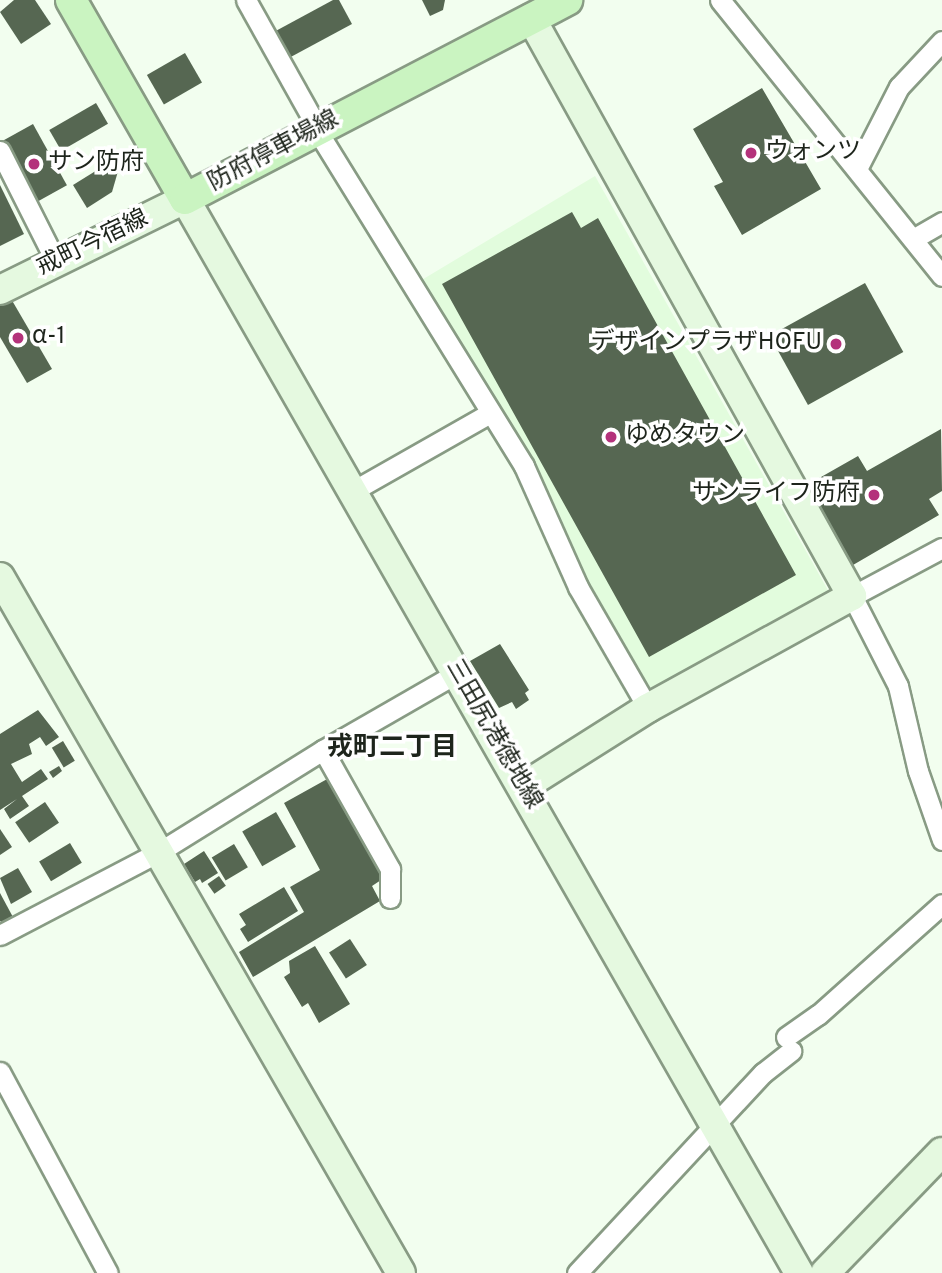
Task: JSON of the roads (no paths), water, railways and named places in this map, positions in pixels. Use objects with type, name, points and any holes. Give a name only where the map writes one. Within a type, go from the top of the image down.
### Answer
[{"type":"main road","name":"防府停車場線","points":[[71,0],[185,199],[314,123],[567,0]]},
{"type":"street","points":[[246,0],[314,123],[524,466],[578,587],[648,708]]},
{"type":"street","points":[[720,0],[858,167],[942,276]]},
{"type":"street","points":[[531,18],[852,596],[898,686],[918,771],[942,841]]},
{"type":"street","points":[[858,167],[899,88],[942,41]]},
{"type":"street","points":[[0,151],[56,262]]},
{"type":"street","name":"戒町今宿線","points":[[0,290],[185,199]]},
{"type":"street","name":"三田尻港徳地線","points":[[185,199],[799,1273]]},
{"type":"street","points":[[913,239],[942,222]]},
{"type":"street","points":[[351,492],[490,413]]},
{"type":"street","points":[[523,787],[648,708],[942,548]]},
{"type":"street","points":[[0,577],[401,1273]]},
{"type":"street","points":[[0,935],[159,852],[323,750],[457,674]]},
{"type":"street","points":[[323,750],[390,869],[390,898]]},
{"type":"street","points":[[578,1273],[789,1044],[942,904]]},
{"type":"street","points":[[0,1072],[108,1273]]},
{"type":"street","points":[[825,1273],[942,1152]]},
{"type":"place","name":"ウォンツ","points":[[751,153]]},
{"type":"place","name":"サン防府","points":[[34,164]]},
{"type":"place","name":"α-1","points":[[18,338]]},
{"type":"place","name":"デザインプラザHOFU","points":[[836,344]]},
{"type":"place","name":"ゆめタウン","points":[[611,437]]},
{"type":"place","name":"サンライフ防府","points":[[874,495]]},
{"type":"district","name":"戎町二丁目","points":[[392,749]]}]
